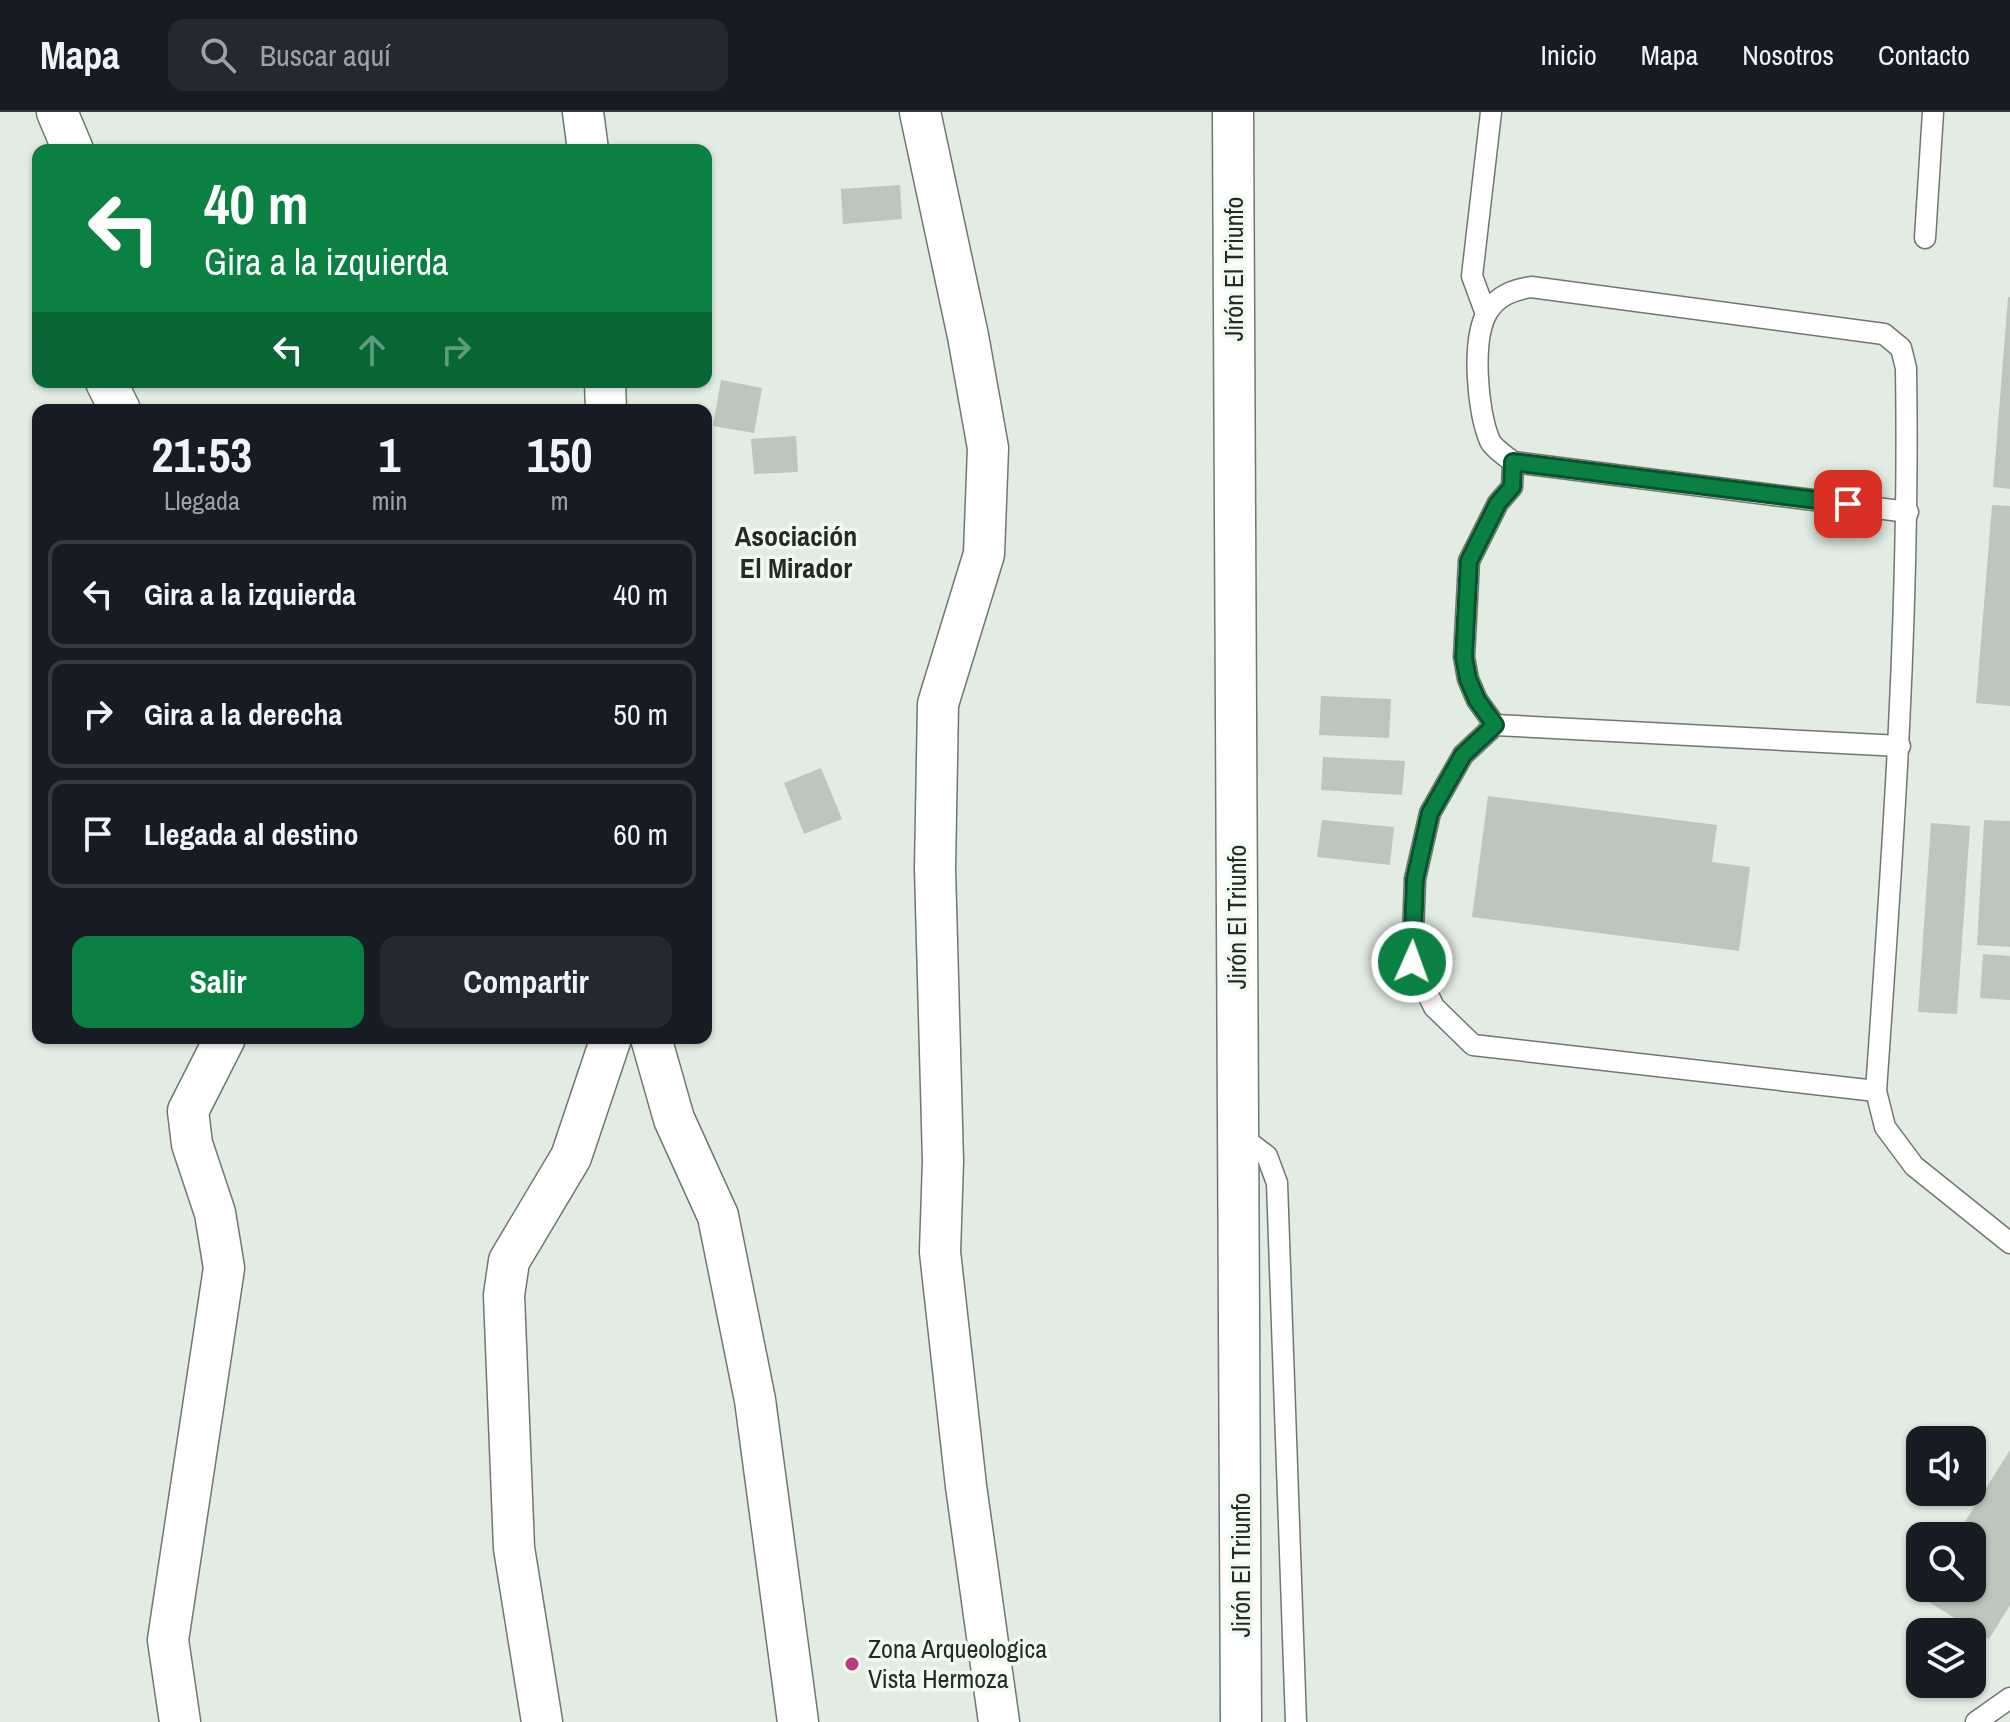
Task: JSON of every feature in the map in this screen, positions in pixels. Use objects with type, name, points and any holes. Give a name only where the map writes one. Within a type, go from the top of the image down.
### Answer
[{"type":"street","points":[[57,112],[70,144]]},
{"type":"street","points":[[583,112],[587,144]]},
{"type":"street","points":[[920,112],[968,336],[988,448],[984,554],[938,704],[935,869],[943,1161],[940,1252],[966,1486],[999,1722]]},
{"type":"street","name":"Jirón El Triunfo","points":[[1233,112],[1241,1722]]},
{"type":"street","points":[[180,1722],[168,1640],[224,1268],[215,1213],[192,1144],[188,1111],[222,1044]]},
{"type":"street","points":[[542,1722],[514,1548],[504,1295],[509,1261],[571,1157],[609,1044]]},
{"type":"street","points":[[653,1044],[674,1119],[718,1216],[755,1400],[798,1722]]},
{"type":"lane","points":[[1486,314],[1472,276],[1491,112]]},
{"type":"lane","points":[[1925,238],[1929,112]]},
{"type":"lane","points":[[1908,512],[1513,462],[1491,444],[1483,418],[1478,385],[1482,327],[1486,314],[1505,294],[1531,287],[1884,334],[1901,348],[1906,368],[1908,512],[1900,746],[1876,1091],[1885,1127],[1914,1166],[2010,1243]]},
{"type":"lane","points":[[1495,725],[1477,700],[1468,679],[1464,657],[1468,575],[1469,561],[1477,540],[1498,503],[1512,487],[1513,462]]},
{"type":"lane","points":[[1876,1091],[1473,1045],[1434,1007],[1412,962],[1415,879],[1430,813],[1463,755],[1495,725],[1900,746]]},
{"type":"lane","points":[[1238,1134],[1267,1156],[1277,1183],[1296,1722]]},
{"type":"lane","points":[[1976,1722],[2010,1698]]},
{"type":"building","points":[[900,185],[902,219],[843,224],[841,189]]},
{"type":"building","points":[[2010,297],[2010,489],[1993,487]]},
{"type":"building","points":[[721,380],[762,388],[754,433],[713,426]]},
{"type":"building","points":[[796,436],[798,472],[754,474],[751,439]]},
{"type":"building","points":[[1992,505],[2010,506],[2010,706],[1976,703]]},
{"type":"building","points":[[1321,696],[1391,699],[1389,738],[1319,735]]},
{"type":"building","points":[[1323,757],[1405,761],[1402,795],[1321,790]]},
{"type":"building","points":[[821,768],[842,819],[804,834],[784,783]]},
{"type":"building","points":[[1488,796],[1717,825],[1712,862],[1750,867],[1739,951],[1472,917]]},
{"type":"building","points":[[1322,820],[1394,827],[1390,865],[1317,857]]},
{"type":"building","points":[[1984,820],[2010,821],[2010,947],[1977,945]]},
{"type":"building","points":[[1931,823],[1970,826],[1957,1014],[1918,1012]]},
{"type":"building","points":[[1983,954],[2010,956],[2010,1000],[1980,998]]},
{"type":"building","points":[[2010,1450],[2010,1605],[1989,1639],[1986,1637],[1986,1618],[1955,1618],[1929,1602],[1986,1602],[1986,1522],[1965,1522],[1975,1506],[1986,1506],[1986,1488]]},
{"type":"place","name":"Zona Arqueologica Vista Hermoza","points":[[852,1664]]},
{"type":"district","name":"Asociación El Mirador","points":[[796,552]]},
{"type":"route","points":[[1412,962],[1415,879],[1430,813],[1463,755],[1495,725],[1477,700],[1468,679],[1464,634],[1469,561],[1498,503],[1512,487],[1513,462],[1848,504]]}]
